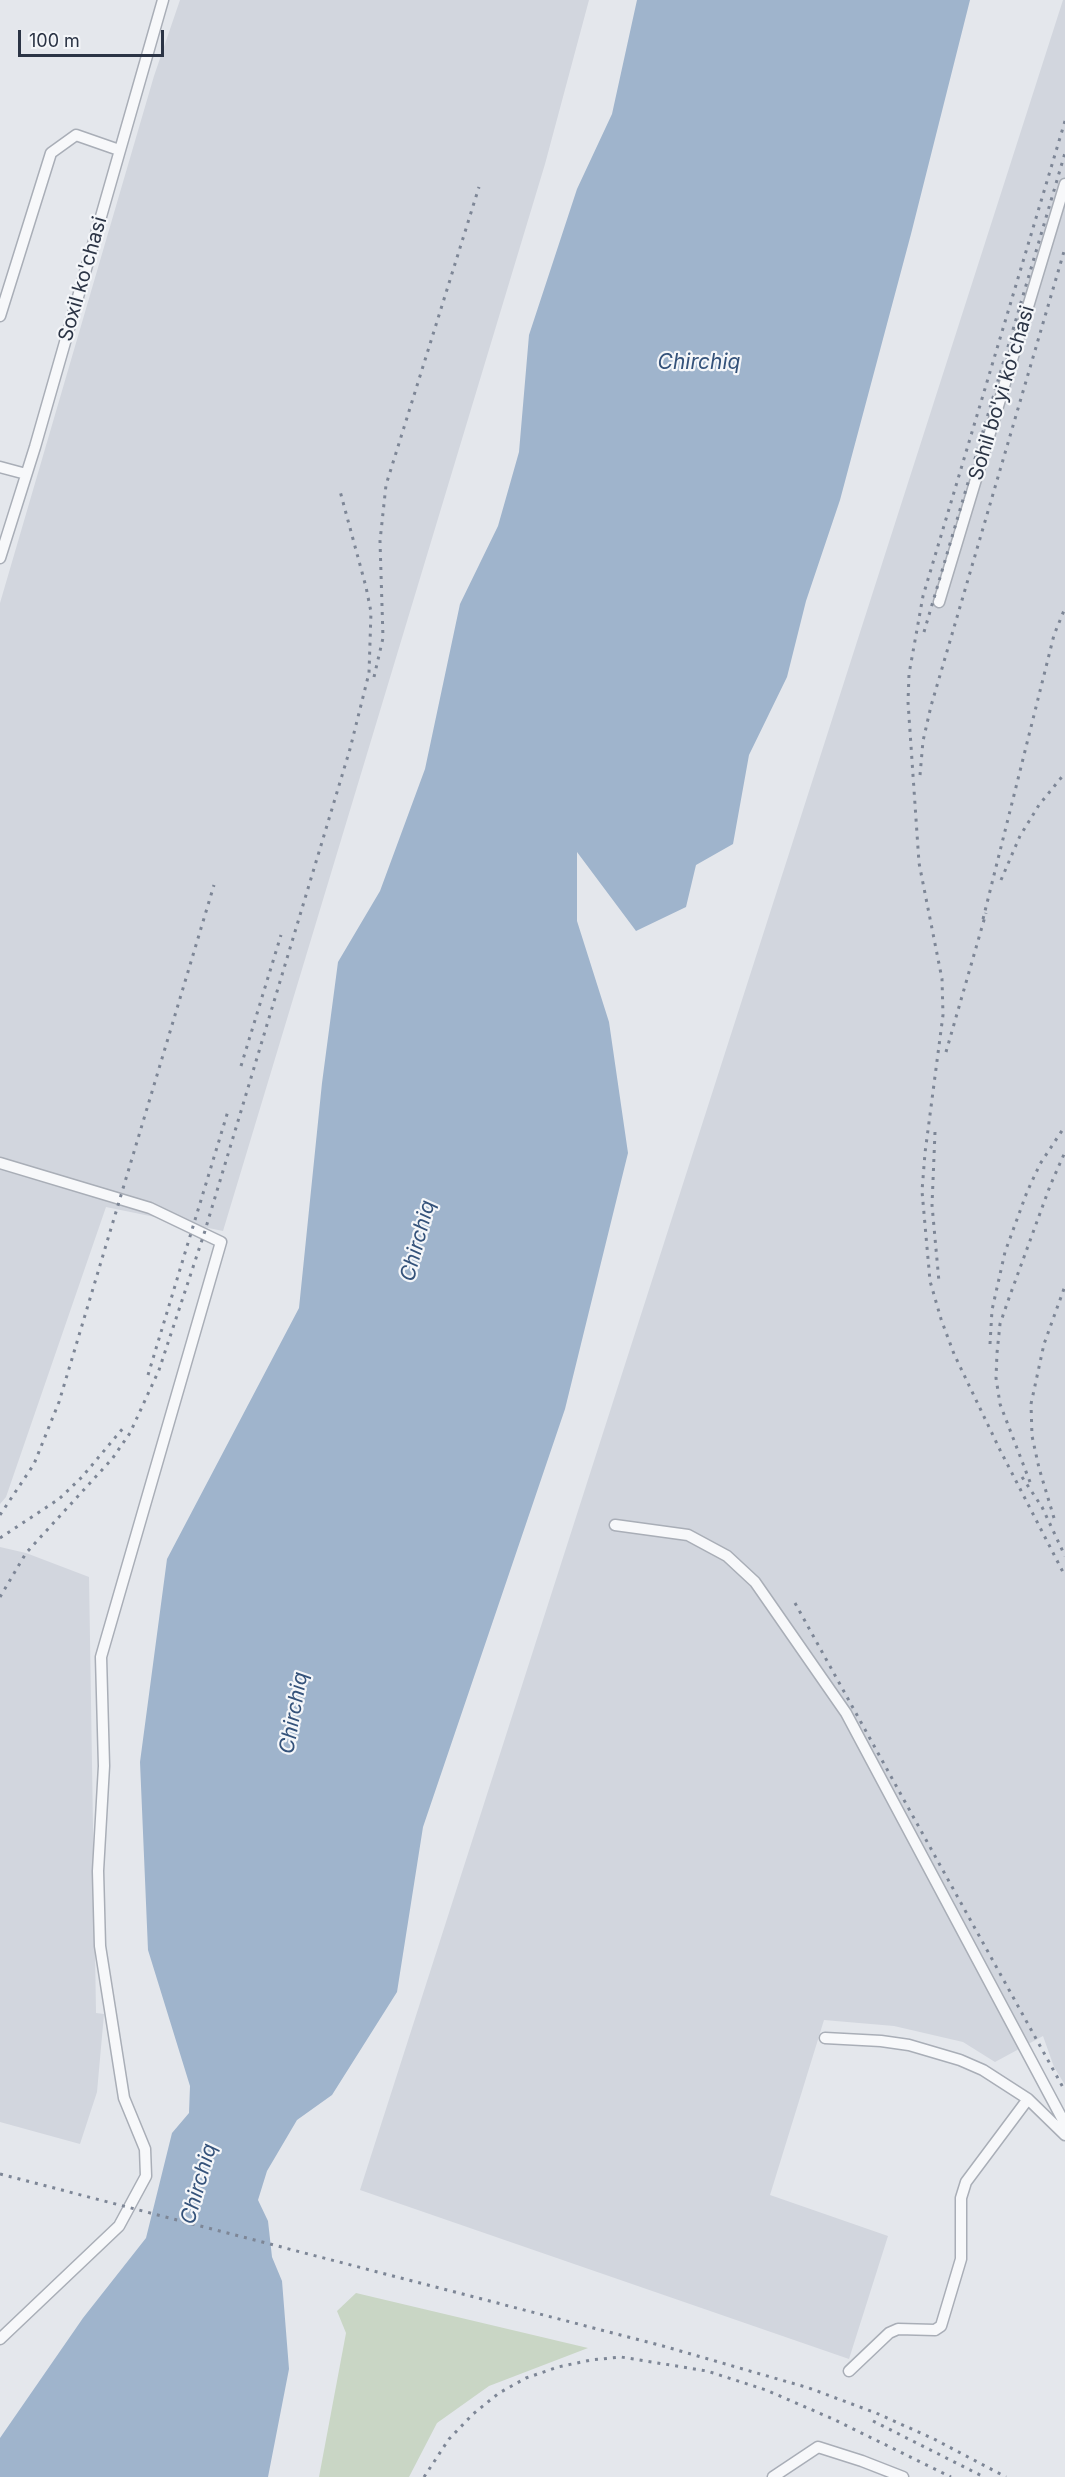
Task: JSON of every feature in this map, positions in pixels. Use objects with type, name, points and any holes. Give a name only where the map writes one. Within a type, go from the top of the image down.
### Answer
[{"type":"street","name":"Soxil ko'chasi","points":[[0,558],[163,0]]},
{"type":"street","points":[[0,316],[51,153],[76,135],[120,150]]},
{"type":"street","name":"Sohil bo'yi ko'chasi","points":[[939,602],[1065,184]]},
{"type":"street","points":[[0,467],[26,474]]},
{"type":"street","points":[[0,1163],[150,1208],[221,1242],[101,1657],[104,1766],[98,1871],[100,1946],[124,2098],[145,2149],[146,2176],[119,2226],[0,2339]]},
{"type":"street","points":[[615,1525],[688,1535],[727,1556],[755,1582],[846,1713],[1065,2124]]},
{"type":"street","points":[[825,2038],[881,2041],[935,2051],[983,2070],[1028,2099],[1065,2135]]},
{"type":"street","points":[[849,2371],[889,2333],[898,2329],[935,2330],[941,2326],[961,2259],[961,2198],[966,2182],[1028,2099]]},
{"type":"street","points":[[773,2477],[818,2447],[903,2477]]},
{"type":"shaded area","points":[[180,0],[589,0],[545,164],[223,1231],[106,1207],[6,1497],[0,1504],[0,603],[154,76]]},
{"type":"shaded area","points":[[1063,0],[1065,0],[1065,2085],[1054,2067],[1043,2036],[995,2062],[963,2042],[894,2026],[824,2020],[770,2195],[888,2236],[849,2359],[360,2190]]},
{"type":"shaded area","points":[[0,1547],[26,1553],[89,1577],[96,2013],[104,2014],[97,2092],[80,2144],[0,2122]]},
{"type":"green space","points":[[356,2293],[588,2348],[489,2386],[437,2423],[409,2477],[319,2477],[346,2333],[337,2311]]},
{"type":"water","name":"Chirchiq","points":[[637,0],[970,0],[840,500],[806,601],[787,677],[749,755],[733,844],[696,865],[686,907],[636,931],[577,852],[577,921],[609,1022],[628,1153],[565,1409],[423,1827],[397,1992],[332,2095],[297,2120],[267,2171],[258,2200],[268,2221],[272,2257],[282,2281],[289,2369],[268,2477],[0,2477],[0,2438],[83,2318],[146,2238],[172,2133],[189,2113],[190,2086],[148,1950],[140,1762],[167,1559],[299,1308],[322,1083],[338,962],[380,891],[425,769],[460,604],[498,526],[519,452],[529,335],[577,189],[612,114]]},
{"type":"railway","points":[[1065,121],[923,596],[909,674],[908,702],[919,863],[942,979],[943,1015],[922,1191],[930,1281],[954,1354],[1065,1576]]},
{"type":"railway","points":[[924,632],[1065,153]]},
{"type":"railway","points":[[374,677],[383,638],[380,541],[386,485],[479,187]]},
{"type":"railway","points":[[920,775],[923,741],[931,706],[1065,248]]},
{"type":"railway","points":[[0,1597],[26,1553],[112,1459],[130,1433],[159,1370],[204,1234],[350,749],[369,673],[371,612],[340,491]]},
{"type":"railway","points":[[983,919],[1054,635],[1065,608]]},
{"type":"railway","points":[[1001,880],[1020,836],[1039,805],[1065,773]]},
{"type":"railway","points":[[0,1515],[34,1464],[59,1402],[214,885]]},
{"type":"railway","points":[[946,1052],[986,913]]},
{"type":"railway","points":[[241,1066],[281,935]]},
{"type":"railway","points":[[148,1375],[228,1111]]},
{"type":"railway","points":[[990,1344],[992,1310],[1005,1252],[1040,1164],[1065,1126]]},
{"type":"railway","points":[[935,1132],[932,1205],[939,1282]]},
{"type":"railway","points":[[1030,1482],[1000,1404],[996,1378],[1000,1324],[1050,1186],[1065,1152]]},
{"type":"railway","points":[[1054,1518],[1032,1436],[1031,1404],[1044,1344],[1065,1286]]},
{"type":"railway","points":[[0,1538],[59,1499],[82,1477],[124,1427]]},
{"type":"railway","points":[[1022,1477],[1042,1507],[1065,1556]]},
{"type":"railway","points":[[795,1603],[1065,2091]]},
{"type":"railway","points":[[0,2174],[663,2346],[809,2388],[876,2413],[934,2439],[1006,2477]]},
{"type":"railway","points":[[424,2477],[449,2439],[473,2414],[499,2393],[526,2378],[558,2367],[621,2357],[707,2371],[766,2390],[833,2419],[951,2477]]},
{"type":"railway","points":[[873,2421],[984,2477]]}]
